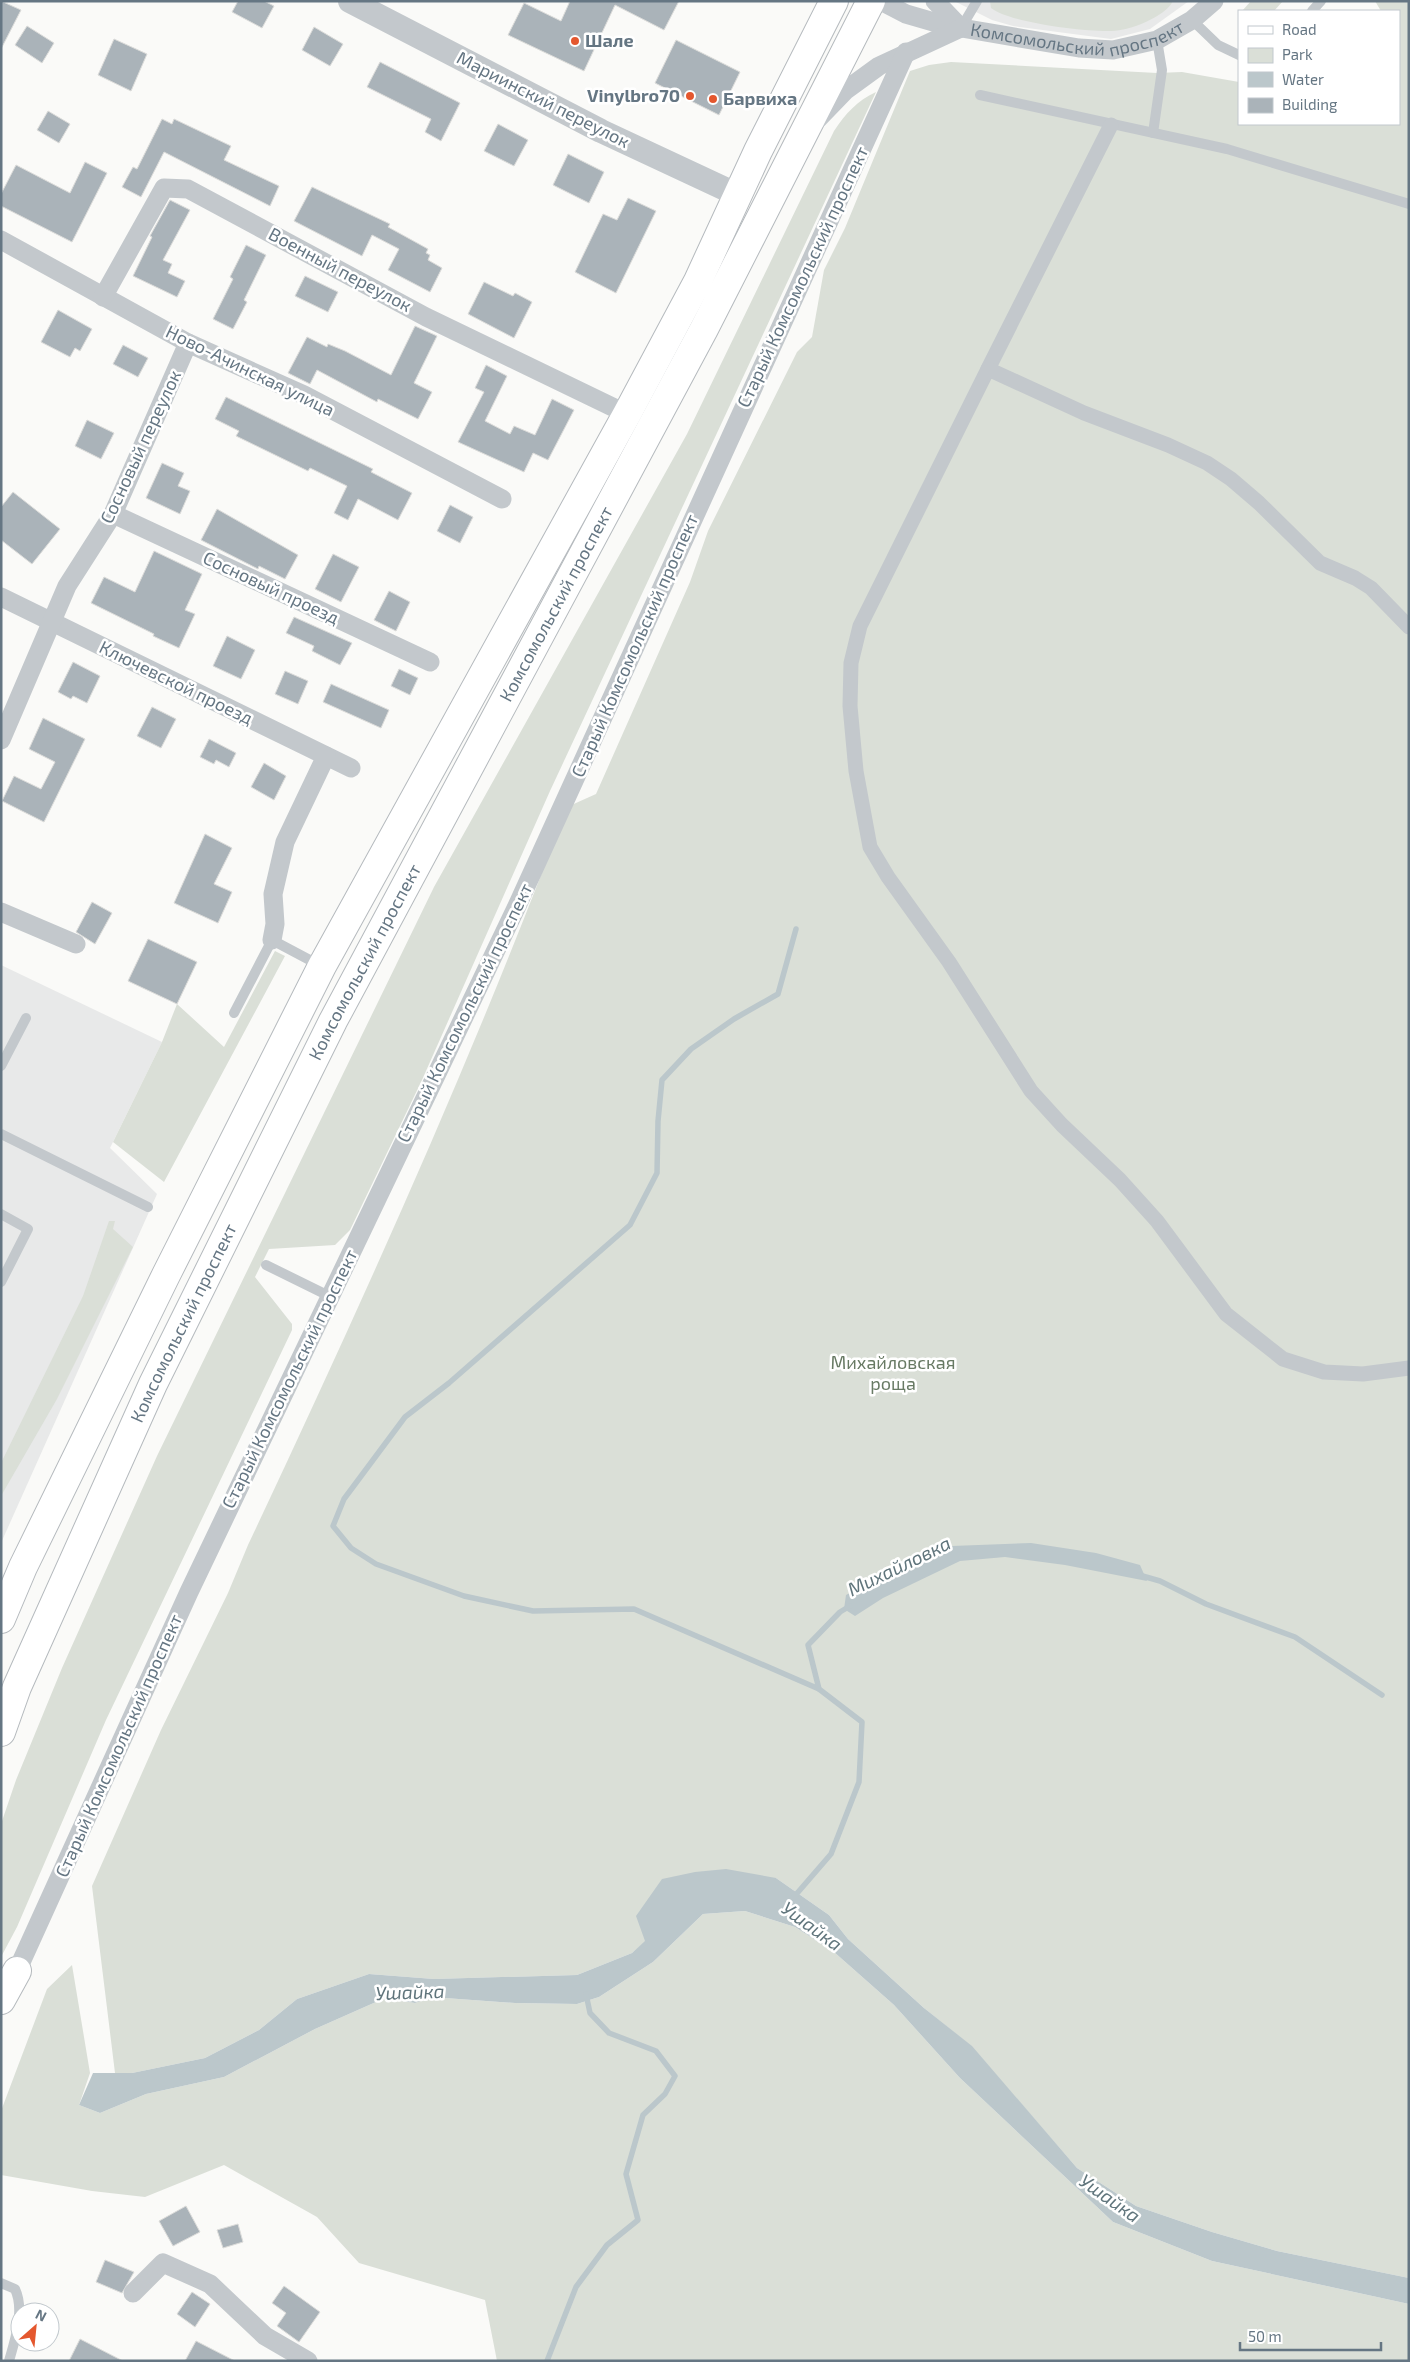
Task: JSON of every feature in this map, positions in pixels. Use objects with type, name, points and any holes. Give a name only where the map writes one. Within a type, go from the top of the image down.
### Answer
[{"type":"main road","name":"Комсомольский проспект","points":[[1,1619],[23,1567],[166,1275],[322,966],[628,414],[698,281],[758,151],[834,1]]},
{"type":"main road","name":"Комсомольский проспект","points":[[1,1732],[17,1687],[153,1384],[333,1021],[518,678],[766,210],[871,1]]},
{"type":"main road","points":[[738,195],[766,210]]},
{"type":"main road","points":[[1,2000],[9,1980]]},
{"type":"street","name":"Мариинский переулок","points":[[350,1],[601,131],[738,195]]},
{"type":"street","name":"Комсомольский проспект","points":[[881,1],[920,19],[961,28],[1080,48],[1114,50],[1157,40],[1192,20],[1214,1]]},
{"type":"street","name":"Комсомольский проспект","points":[[934,1],[961,28]]},
{"type":"street","name":"Комсомольский проспект","points":[[805,132],[846,90],[879,66],[961,28]]},
{"type":"street","name":"Старый Комсомольский проспект","points":[[9,1980],[184,1601],[517,906],[906,52]]},
{"type":"street","points":[[1111,124],[860,626],[851,663],[853,735],[856,770],[870,846],[888,877],[949,962],[1031,1091],[1062,1125],[1120,1180],[1190,1264],[1226,1314],[1283,1359],[1324,1372],[1363,1374],[1409,1368]]},
{"type":"street","name":"Военный переулок","points":[[103,297],[164,188],[188,189],[426,317],[628,414]]},
{"type":"street","name":"Ново-Ачинская улица","points":[[1,240],[188,343],[304,395],[502,499]]},
{"type":"street","name":"Сосновый переулок","points":[[1,740],[53,623],[67,586],[113,514],[188,343]]},
{"type":"street","points":[[988,369],[1084,413],[1168,445],[1206,463],[1231,479],[1259,503],[1320,563],[1355,578],[1371,588],[1409,627]]},
{"type":"street","name":"Сосновый проезд","points":[[113,514],[430,662]]},
{"type":"street","name":"Ключевской проезд","points":[[1,597],[351,768]]},
{"type":"street","points":[[272,940],[274,931],[273,894],[285,842],[326,756]]},
{"type":"street","points":[[1,912],[76,944]]},
{"type":"street","points":[[133,2292],[163,2263],[210,2284],[265,2336],[299,2358]]},
{"type":"lane","points":[[961,28],[977,1]]},
{"type":"lane","points":[[1192,20],[1218,45],[1238,55]]},
{"type":"lane","points":[[1153,133],[1162,70],[1157,40]]},
{"type":"lane","points":[[980,95],[1227,149],[1409,204]]},
{"type":"lane","points":[[234,1012],[272,940],[322,966]]},
{"type":"lane","points":[[1,1066],[26,1018]]},
{"type":"lane","points":[[1,1134],[148,1207]]},
{"type":"lane","points":[[1,1214],[28,1229],[1,1282]]},
{"type":"lane","points":[[266,1265],[329,1296]]},
{"type":"lane","points":[[1,1597],[23,1567]]},
{"type":"lane","points":[[1,2282],[15,2289],[19,2297],[14,2342],[9,2361]]},
{"type":"shaded area","points":[[954,1],[1189,1],[1150,29],[1111,39],[1013,26],[992,20]]},
{"type":"shaded area","points":[[1,965],[162,1042],[110,1148],[157,1194],[1,1543]]},
{"type":"green space","points":[[990,1],[1173,1],[1169,7],[1155,18],[1137,26],[1128,29],[1100,31],[1049,26],[1014,18],[991,8]]},
{"type":"green space","points":[[1251,1],[1283,1],[1275,10],[1243,10]]},
{"type":"green space","name":"Михайловская роща","points":[[1375,1],[1409,1],[1409,2278],[1277,2251],[1212,2232],[1136,2206],[1077,2168],[971,2046],[924,2008],[848,1939],[829,1915],[776,1878],[646,1941],[632,1953],[577,1975],[434,1979],[369,1974],[297,1999],[259,2030],[205,2058],[132,2073],[115,2073],[92,1886],[161,1730],[228,1593],[248,1545],[333,1363],[415,1179],[494,994],[567,807],[596,794],[690,582],[708,531],[797,352],[812,337],[824,270],[845,228],[910,71],[929,65],[951,62],[1157,73],[1182,72],[1238,82],[1238,125],[1400,125],[1400,10],[1380,10]]},
{"type":"green space","points":[[876,92],[550,791],[422,1080],[350,1230],[335,1245],[269,1249],[255,1277],[292,1324],[292,1330],[106,1720],[17,1927],[1,1957],[1,1824],[16,1780],[62,1668],[157,1456],[434,887],[687,434],[834,131],[852,108]]},
{"type":"green space","points":[[275,951],[285,956],[164,1182],[113,1142],[162,1042],[177,1004],[224,1047]]},
{"type":"green space","points":[[109,1221],[115,1221],[113,1229],[133,1247],[57,1399],[1,1496],[1,1463],[83,1296]]},
{"type":"green space","points":[[745,1911],[795,1927],[834,1952],[894,2005],[960,2078],[1113,2222],[1212,2261],[1409,2304],[1409,2361],[497,2361],[485,2300],[359,2263],[317,2217],[224,2165],[145,2197],[92,2191],[1,2175],[1,2111],[47,1989],[72,1965],[90,2073],[79,2105],[100,2113],[146,2094],[224,2077],[315,2029],[385,1998],[415,2003],[431,1997],[515,2003],[577,2004],[599,1997],[653,1962],[703,1914]]},
{"type":"water","points":[[1031,1543],[1096,1553],[1140,1565],[1147,1581],[1065,1565],[1005,1557],[960,1561],[883,1598],[855,1616],[844,1609],[846,1595],[899,1568],[952,1546]]},
{"type":"water","name":"Ушайка","points":[[726,1869],[776,1878],[829,1915],[848,1939],[924,2008],[972,2046],[1077,2168],[1136,2206],[1212,2232],[1277,2251],[1409,2278],[1409,2304],[1212,2261],[1113,2222],[960,2078],[894,2005],[834,1952],[795,1927],[745,1911],[703,1914],[653,1962],[599,1997],[577,2004],[515,2003],[431,1997],[415,2003],[385,1998],[315,2029],[224,2077],[146,2094],[100,2113],[79,2105],[93,2073],[132,2073],[205,2058],[259,2030],[297,1999],[369,1974],[434,1979],[577,1975],[632,1953],[645,1941],[636,1916],[662,1879],[695,1872]]},
{"type":"building","points":[[1,1],[21,10],[1,49]]},
{"type":"building","points":[[238,1],[264,1],[274,6],[262,28],[232,12]]},
{"type":"building","points":[[570,1],[679,1],[664,30],[615,5],[584,71],[508,35],[524,3],[561,21]]},
{"type":"building","points":[[27,26],[54,43],[42,63],[15,45]]},
{"type":"building","points":[[314,27],[343,44],[330,66],[302,50]]},
{"type":"building","points":[[114,39],[147,54],[131,91],[98,75]]},
{"type":"building","name":"Барвиха","points":[[676,40],[740,72],[719,115],[655,83]]},
{"type":"building","points":[[380,62],[460,103],[441,141],[425,132],[431,119],[367,87]]},
{"type":"building","points":[[48,111],[70,124],[59,143],[37,130]]},
{"type":"building","points":[[162,119],[172,124],[174,119],[231,146],[224,160],[279,186],[270,206],[164,152],[141,197],[122,187],[133,167],[137,169]]},
{"type":"building","points":[[498,124],[528,140],[514,166],[484,151]]},
{"type":"building","points":[[568,154],[604,172],[589,203],[553,185]]},
{"type":"building","points":[[85,162],[107,173],[72,242],[1,206],[1,194],[16,165],[70,193]]},
{"type":"building","points":[[312,187],[390,224],[388,227],[428,249],[426,253],[430,255],[428,260],[442,268],[430,292],[388,270],[399,249],[372,235],[362,256],[294,221]]},
{"type":"building","points":[[628,198],[656,211],[616,293],[575,272],[603,214],[617,220]]},
{"type":"building","points":[[170,200],[190,210],[163,260],[172,264],[168,273],[185,281],[177,297],[133,276],[152,237],[150,236]]},
{"type":"building","points":[[246,245],[266,255],[244,300],[247,302],[233,329],[213,319],[233,279],[230,277]]},
{"type":"building","points":[[305,276],[338,292],[328,312],[295,296]]},
{"type":"building","points":[[484,282],[513,296],[515,293],[532,302],[514,338],[468,314]]},
{"type":"building","points":[[58,310],[92,329],[80,351],[75,348],[70,357],[41,342]]},
{"type":"building","points":[[415,326],[437,336],[414,383],[432,392],[418,419],[378,399],[377,402],[317,370],[310,384],[288,373],[307,337],[327,347],[328,344],[345,351],[391,375]]},
{"type":"building","points":[[123,345],[148,358],[138,377],[113,364]]},
{"type":"building","points":[[486,365],[507,376],[485,421],[510,434],[514,426],[535,435],[552,399],[574,410],[548,460],[533,453],[524,472],[458,442],[484,392],[475,388]]},
{"type":"building","points":[[226,397],[373,469],[371,472],[412,493],[398,520],[358,499],[348,520],[334,513],[347,486],[310,468],[308,471],[236,436],[239,431],[215,419]]},
{"type":"building","points":[[87,420],[114,433],[101,459],[75,446]]},
{"type":"building","points":[[162,463],[184,473],[178,486],[190,491],[180,514],[146,498]]},
{"type":"building","points":[[13,492],[60,529],[32,564],[1,540],[1,507]]},
{"type":"building","points":[[450,505],[473,517],[460,543],[437,531]]},
{"type":"building","points":[[217,509],[298,555],[285,579],[259,566],[258,569],[201,540]]},
{"type":"building","points":[[154,551],[202,574],[185,610],[195,614],[179,648],[91,603],[104,577],[135,592]]},
{"type":"building","points":[[333,554],[359,567],[341,602],[315,589]]},
{"type":"building","points":[[389,591],[410,602],[396,631],[374,620]]},
{"type":"building","points":[[294,617],[352,643],[340,665],[312,651],[314,646],[286,633]]},
{"type":"building","points":[[227,636],[255,650],[241,679],[213,666]]},
{"type":"building","points":[[73,662],[100,676],[87,703],[73,696],[71,699],[58,692]]},
{"type":"building","points":[[399,669],[418,678],[410,695],[391,686]]},
{"type":"building","points":[[285,671],[308,681],[298,704],[275,694]]},
{"type":"building","points":[[331,684],[389,710],[381,728],[323,702]]},
{"type":"building","points":[[152,707],[176,719],[161,748],[137,736]]},
{"type":"building","points":[[43,718],[85,739],[44,822],[2,801],[14,776],[41,789],[55,762],[29,749]]},
{"type":"building","points":[[209,739],[236,753],[229,767],[216,760],[214,764],[200,757]]},
{"type":"building","points":[[264,763],[286,776],[274,800],[251,787]]},
{"type":"building","points":[[205,834],[232,848],[214,884],[232,892],[218,923],[174,903]]},
{"type":"building","points":[[92,902],[112,913],[95,944],[76,932]]},
{"type":"building","points":[[148,939],[197,962],[177,1004],[128,981]]},
{"type":"building","points":[[186,2206],[200,2232],[173,2246],[159,2221]]},
{"type":"building","points":[[238,2224],[243,2242],[223,2248],[217,2230]]},
{"type":"building","points":[[105,2260],[134,2272],[122,2293],[96,2282]]},
{"type":"building","points":[[284,2286],[320,2312],[299,2342],[277,2326],[286,2313],[272,2303]]},
{"type":"building","points":[[192,2292],[210,2304],[195,2327],[177,2314]]},
{"type":"building","points":[[80,2339],[123,2361],[69,2361]]},
{"type":"building","points":[[196,2341],[235,2361],[185,2361]]},
{"type":"waterway","points":[[796,929],[778,994],[734,1019],[691,1049],[662,1080],[658,1121],[657,1173],[630,1225],[449,1383],[405,1417],[344,1499],[333,1526],[351,1548],[376,1564],[464,1596],[533,1611],[634,1609],[819,1689]]},
{"type":"waterway","name":"Михайловка","points":[[1139,1575],[1160,1581],[1206,1604],[1295,1637],[1382,1695]]},
{"type":"waterway","name":"Михайловка","points":[[793,1898],[831,1854],[859,1782],[862,1722],[819,1689],[808,1645],[840,1612],[850,1606]]},
{"type":"waterway","points":[[547,2361],[576,2287],[607,2245],[638,2220],[626,2174],[643,2115],[665,2094],[675,2076],[656,2051],[609,2033],[590,2013],[586,1994]]},
{"type":"place","name":"Шале","points":[[575,41]]},
{"type":"place","name":"Vinylbro70","points":[[690,96]]},
{"type":"place","name":"Барвиха","points":[[713,99]]}]
